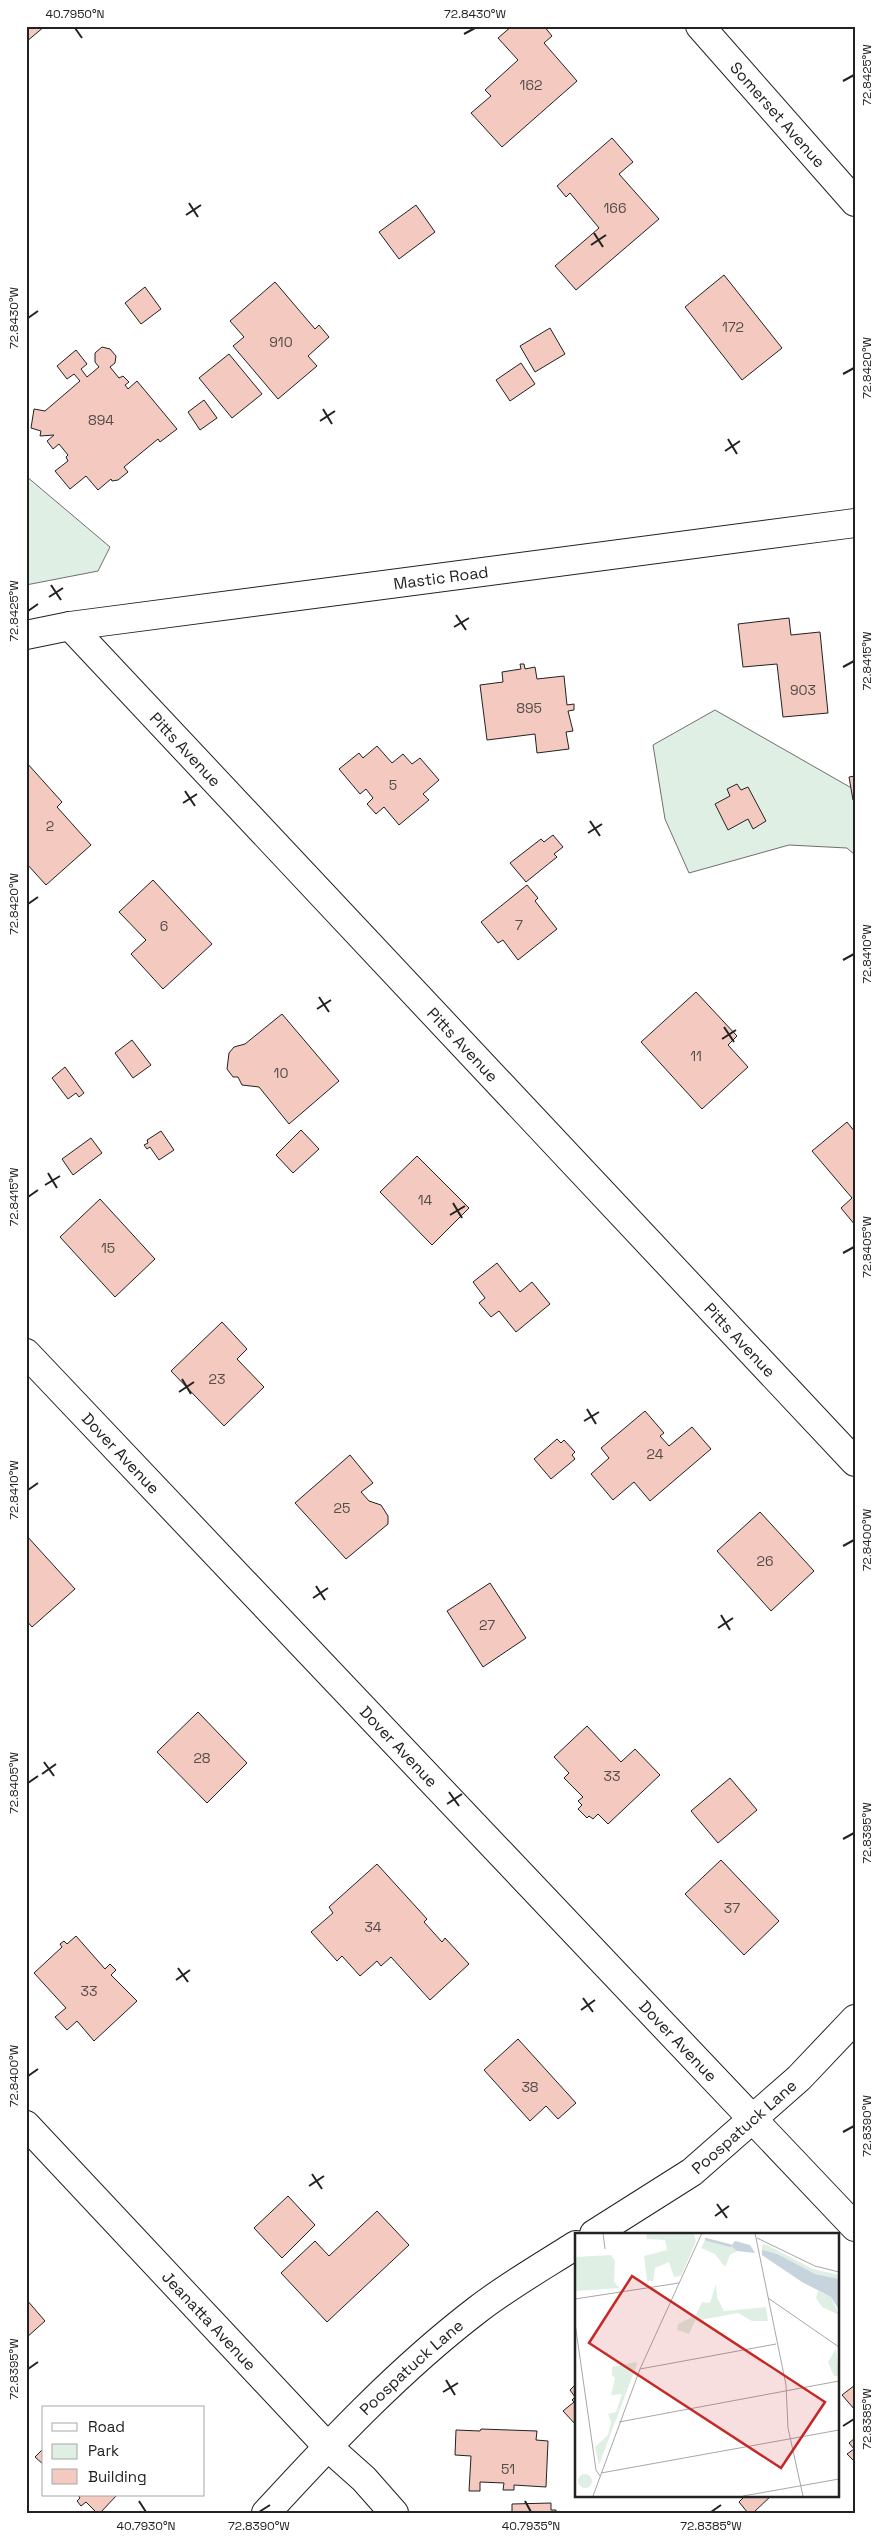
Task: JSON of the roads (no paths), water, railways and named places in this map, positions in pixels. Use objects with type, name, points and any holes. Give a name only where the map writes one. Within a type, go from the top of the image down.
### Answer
[{"type":"street","name":"Somerset Avenue","points":[[700,26],[855,202]]},
{"type":"street","name":"Mastic Road","points":[[26,635],[70,626],[855,523]]},
{"type":"street","name":"Pitts Avenue","points":[[70,626],[855,1462]]},
{"type":"street","name":"Dover Avenue","points":[[26,1353],[855,2227]]},
{"type":"street","name":"Poospatuck Lane","points":[[596,2233],[692,2172],[752,2117],[799,2078],[855,2019]]},
{"type":"street","name":"Jeanatta Avenue","points":[[26,2125],[327,2446],[364,2479],[394,2513]]},
{"type":"street","name":"Poospatuck Lane","points":[[266,2513],[327,2446],[415,2361],[478,2309],[575,2246]]}]
